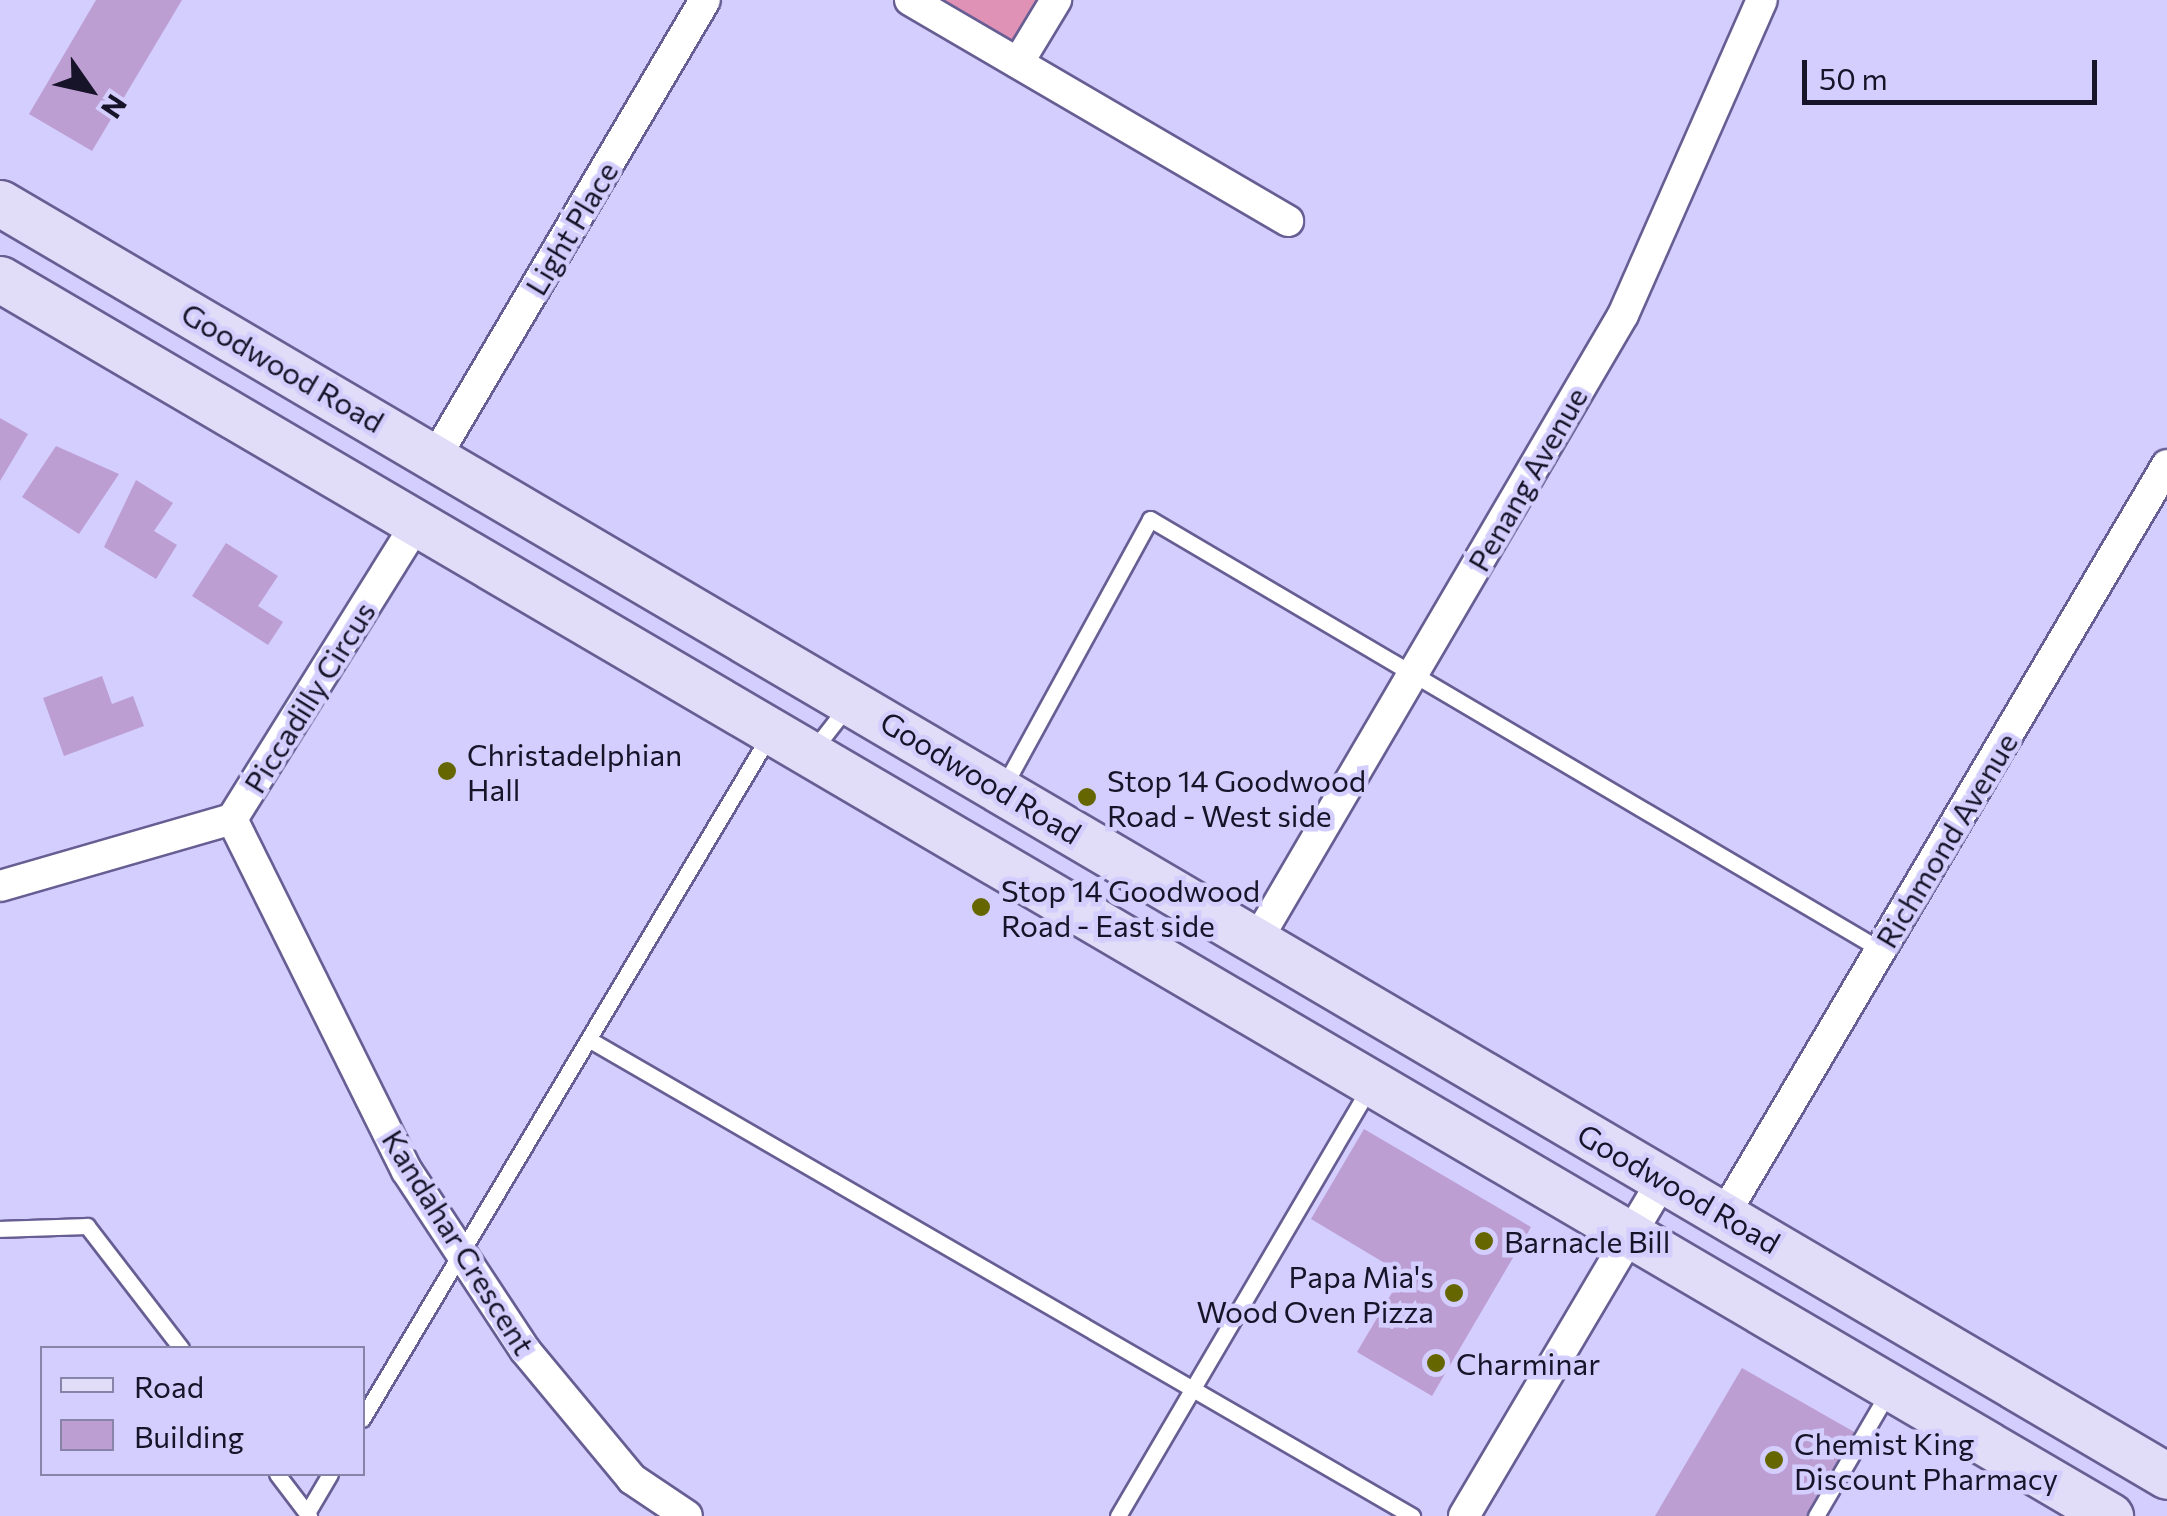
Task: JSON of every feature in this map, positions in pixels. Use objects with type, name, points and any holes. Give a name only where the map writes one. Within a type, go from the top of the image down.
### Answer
[{"type":"main road","name":"Goodwood Road","points":[[0,202],[2167,1476]]},
{"type":"main road","points":[[0,279],[2110,1516]]},
{"type":"street","name":"Light Place","points":[[436,456],[705,0]]},
{"type":"street","points":[[910,0],[1288,220]]},
{"type":"street","points":[[1018,63],[1056,0]]},
{"type":"street","name":"Penang Avenue","points":[[1257,940],[1623,314],[1762,0]]},
{"type":"street","name":"Richmond Avenue","points":[[1724,1215],[2167,464]]},
{"type":"street","name":"Piccadilly Circus","points":[[0,886],[232,819],[417,523]]},
{"type":"street","name":"Kandahar Crescent","points":[[232,819],[407,1171],[524,1350],[632,1478],[688,1516]]},
{"type":"street","points":[[1464,1516],[1663,1179]]},
{"type":"lane","points":[[1002,790],[1150,518],[1880,950]]},
{"type":"lane","points":[[365,1414],[590,1040],[790,744],[852,701]]},
{"type":"lane","points":[[590,1040],[1412,1516]]},
{"type":"lane","points":[[1118,1516],[1372,1084]]},
{"type":"lane","points":[[0,1229],[87,1226],[179,1346]]},
{"type":"lane","points":[[1816,1516],[1891,1388]]},
{"type":"lane","points":[[279,1476],[308,1514],[329,1476]]},
{"type":"shaded area","points":[[910,0],[1056,0],[1018,63]]},
{"type":"building","points":[[96,0],[182,0],[92,151],[29,114]]},
{"type":"building","points":[[0,418],[28,434],[0,481]]},
{"type":"building","points":[[56,446],[119,474],[79,534],[22,497]]},
{"type":"building","points":[[136,480],[173,503],[154,531],[177,545],[156,579],[104,547]]},
{"type":"building","points":[[226,543],[278,576],[258,606],[283,622],[268,645],[192,596]]},
{"type":"building","points":[[102,676],[112,704],[133,696],[144,726],[64,756],[43,698]]},
{"type":"building","points":[[1364,1129],[1531,1227],[1432,1396],[1357,1352],[1403,1274],[1311,1219]]},
{"type":"building","points":[[1742,1368],[1856,1433],[1808,1516],[1655,1516]]},
{"type":"place","name":"Christadelphian Hall","points":[[447,771]]},
{"type":"place","name":"Stop 14 Goodwood Road - West side","points":[[1087,797]]},
{"type":"place","name":"Stop 14 Goodwood Road - East side","points":[[981,907]]},
{"type":"place","name":"Barnacle Bill","points":[[1484,1241]]},
{"type":"place","name":"Papa Mia's Wood Oven Pizza","points":[[1454,1293]]},
{"type":"place","name":"Charminar","points":[[1436,1363]]},
{"type":"place","name":"Chemist King Discount Pharmacy","points":[[1774,1460]]}]
